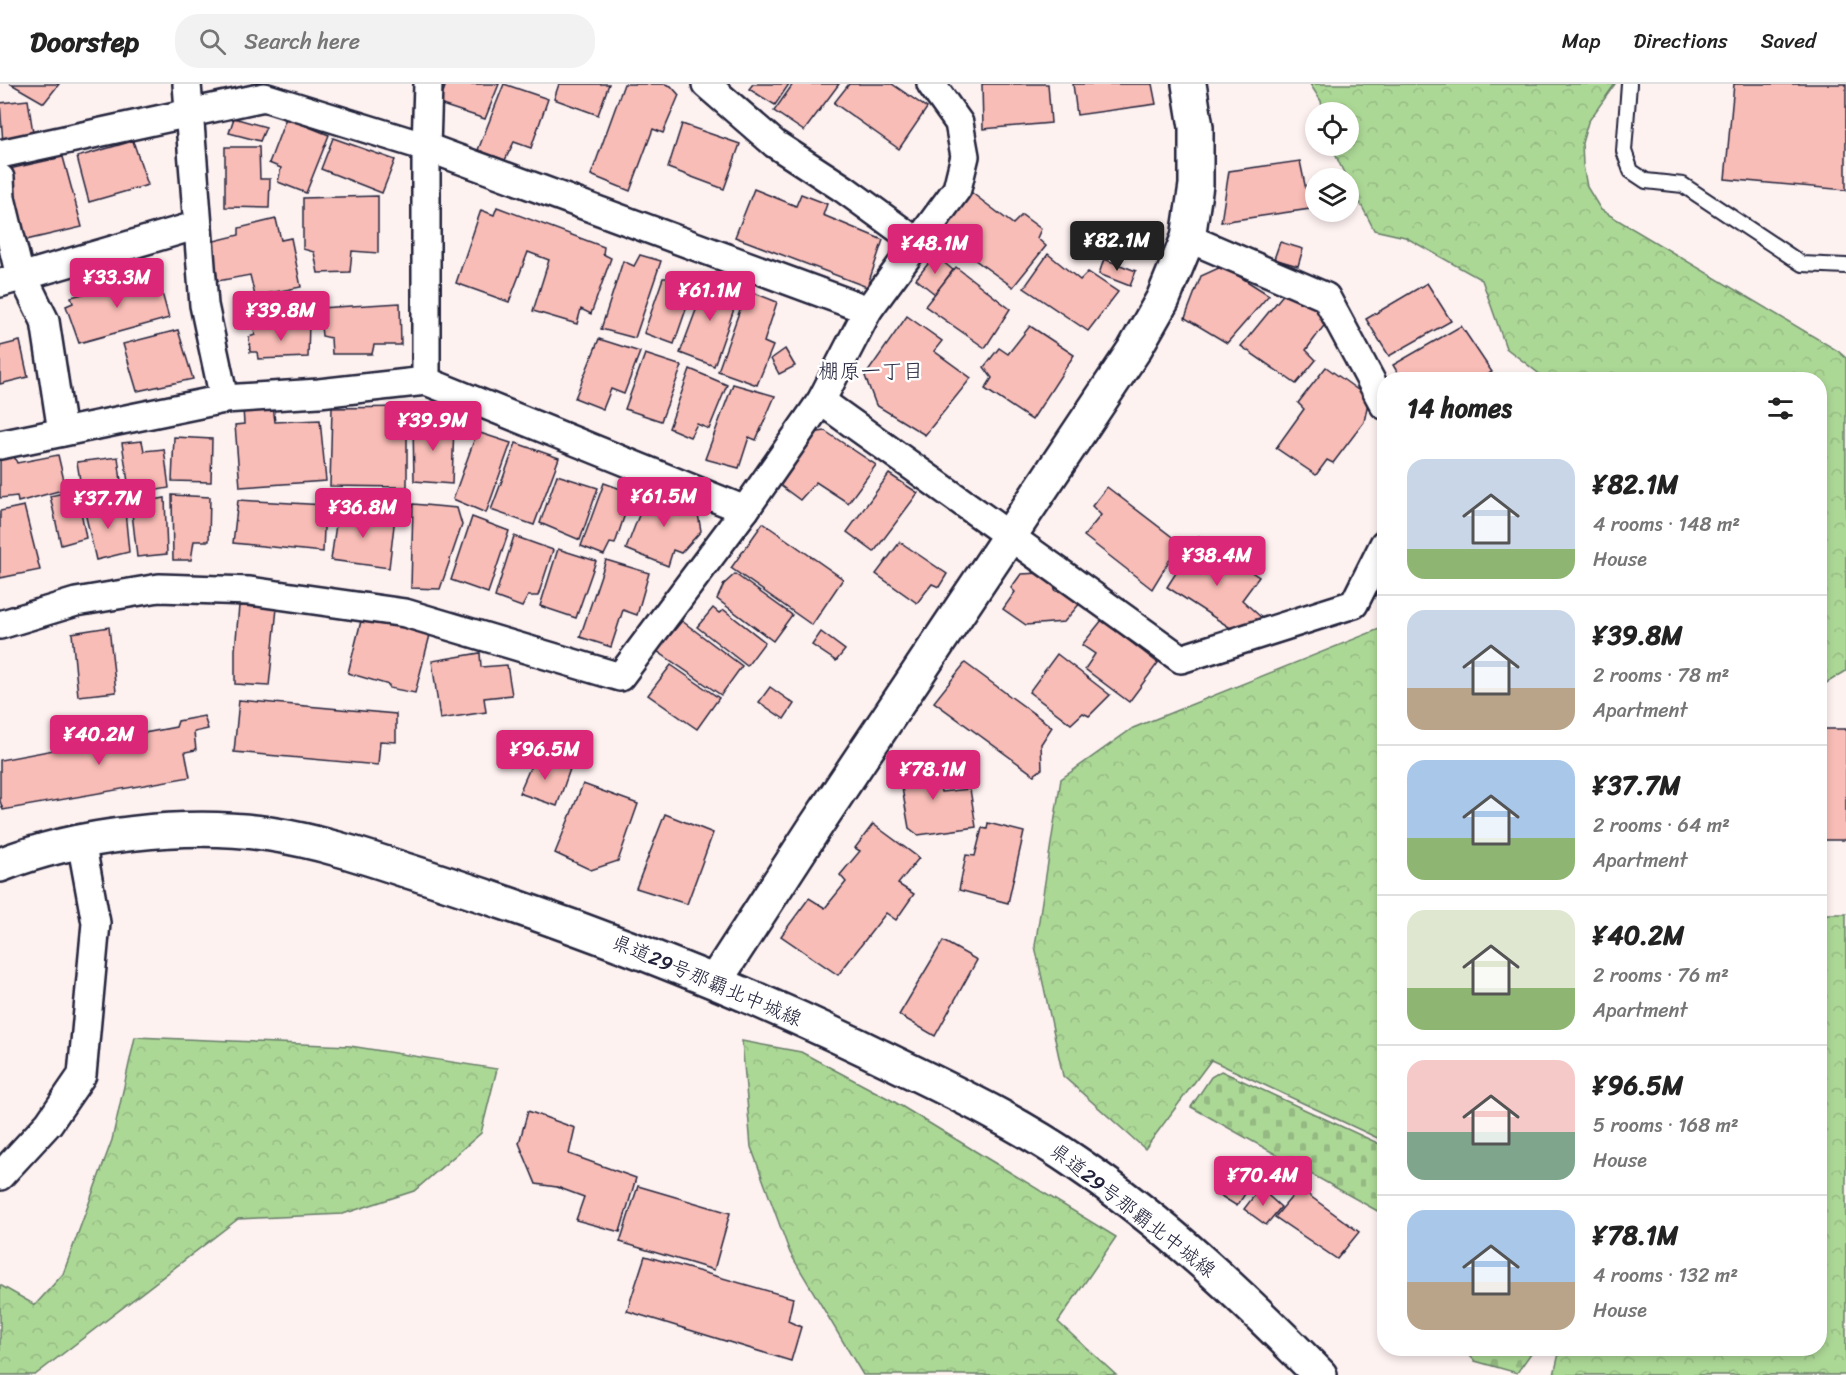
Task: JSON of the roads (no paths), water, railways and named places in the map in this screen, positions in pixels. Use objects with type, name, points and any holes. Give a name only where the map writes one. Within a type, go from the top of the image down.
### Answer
[{"type":"main road","points":[[715,981],[1134,350],[1163,299],[1188,238],[1196,185],[1196,127],[1189,84]]},
{"type":"main road","name":"県道29号那覇北中城線","points":[[0,865],[81,841],[134,833],[221,831],[268,834],[333,846],[616,941],[715,981],[847,1039],[1015,1124],[1076,1162],[1209,1267],[1320,1375]]},
{"type":"street","points":[[187,84],[204,305],[224,399]]},
{"type":"street","points":[[426,381],[428,84]]},
{"type":"street","points":[[706,84],[775,144],[844,189],[917,242]]},
{"type":"street","points":[[0,625],[76,602],[159,588],[250,591],[405,613],[620,677],[745,510],[820,401],[868,310],[957,189],[965,156],[959,123],[931,84]]},
{"type":"street","points":[[0,154],[264,97],[426,147],[868,310]]},
{"type":"street","points":[[0,178],[1,198],[17,264],[12,280]]},
{"type":"street","points":[[12,280],[198,225]]},
{"type":"street","points":[[1188,238],[1326,297],[1377,392]]},
{"type":"street","points":[[12,280],[45,321],[62,432]]},
{"type":"street","points":[[0,445],[224,399],[319,393],[426,381],[745,510]]},
{"type":"street","points":[[820,401],[1181,659],[1354,604],[1377,558]]},
{"type":"street","points":[[0,1176],[49,1123],[82,1075],[96,922],[81,841]]},
{"type":"lane","points":[[1629,84],[1624,151],[1631,171],[1646,181],[1683,185],[1802,264],[1846,266]]},
{"type":"district","name":"棚原一丁目","points":[[871,371]]}]
